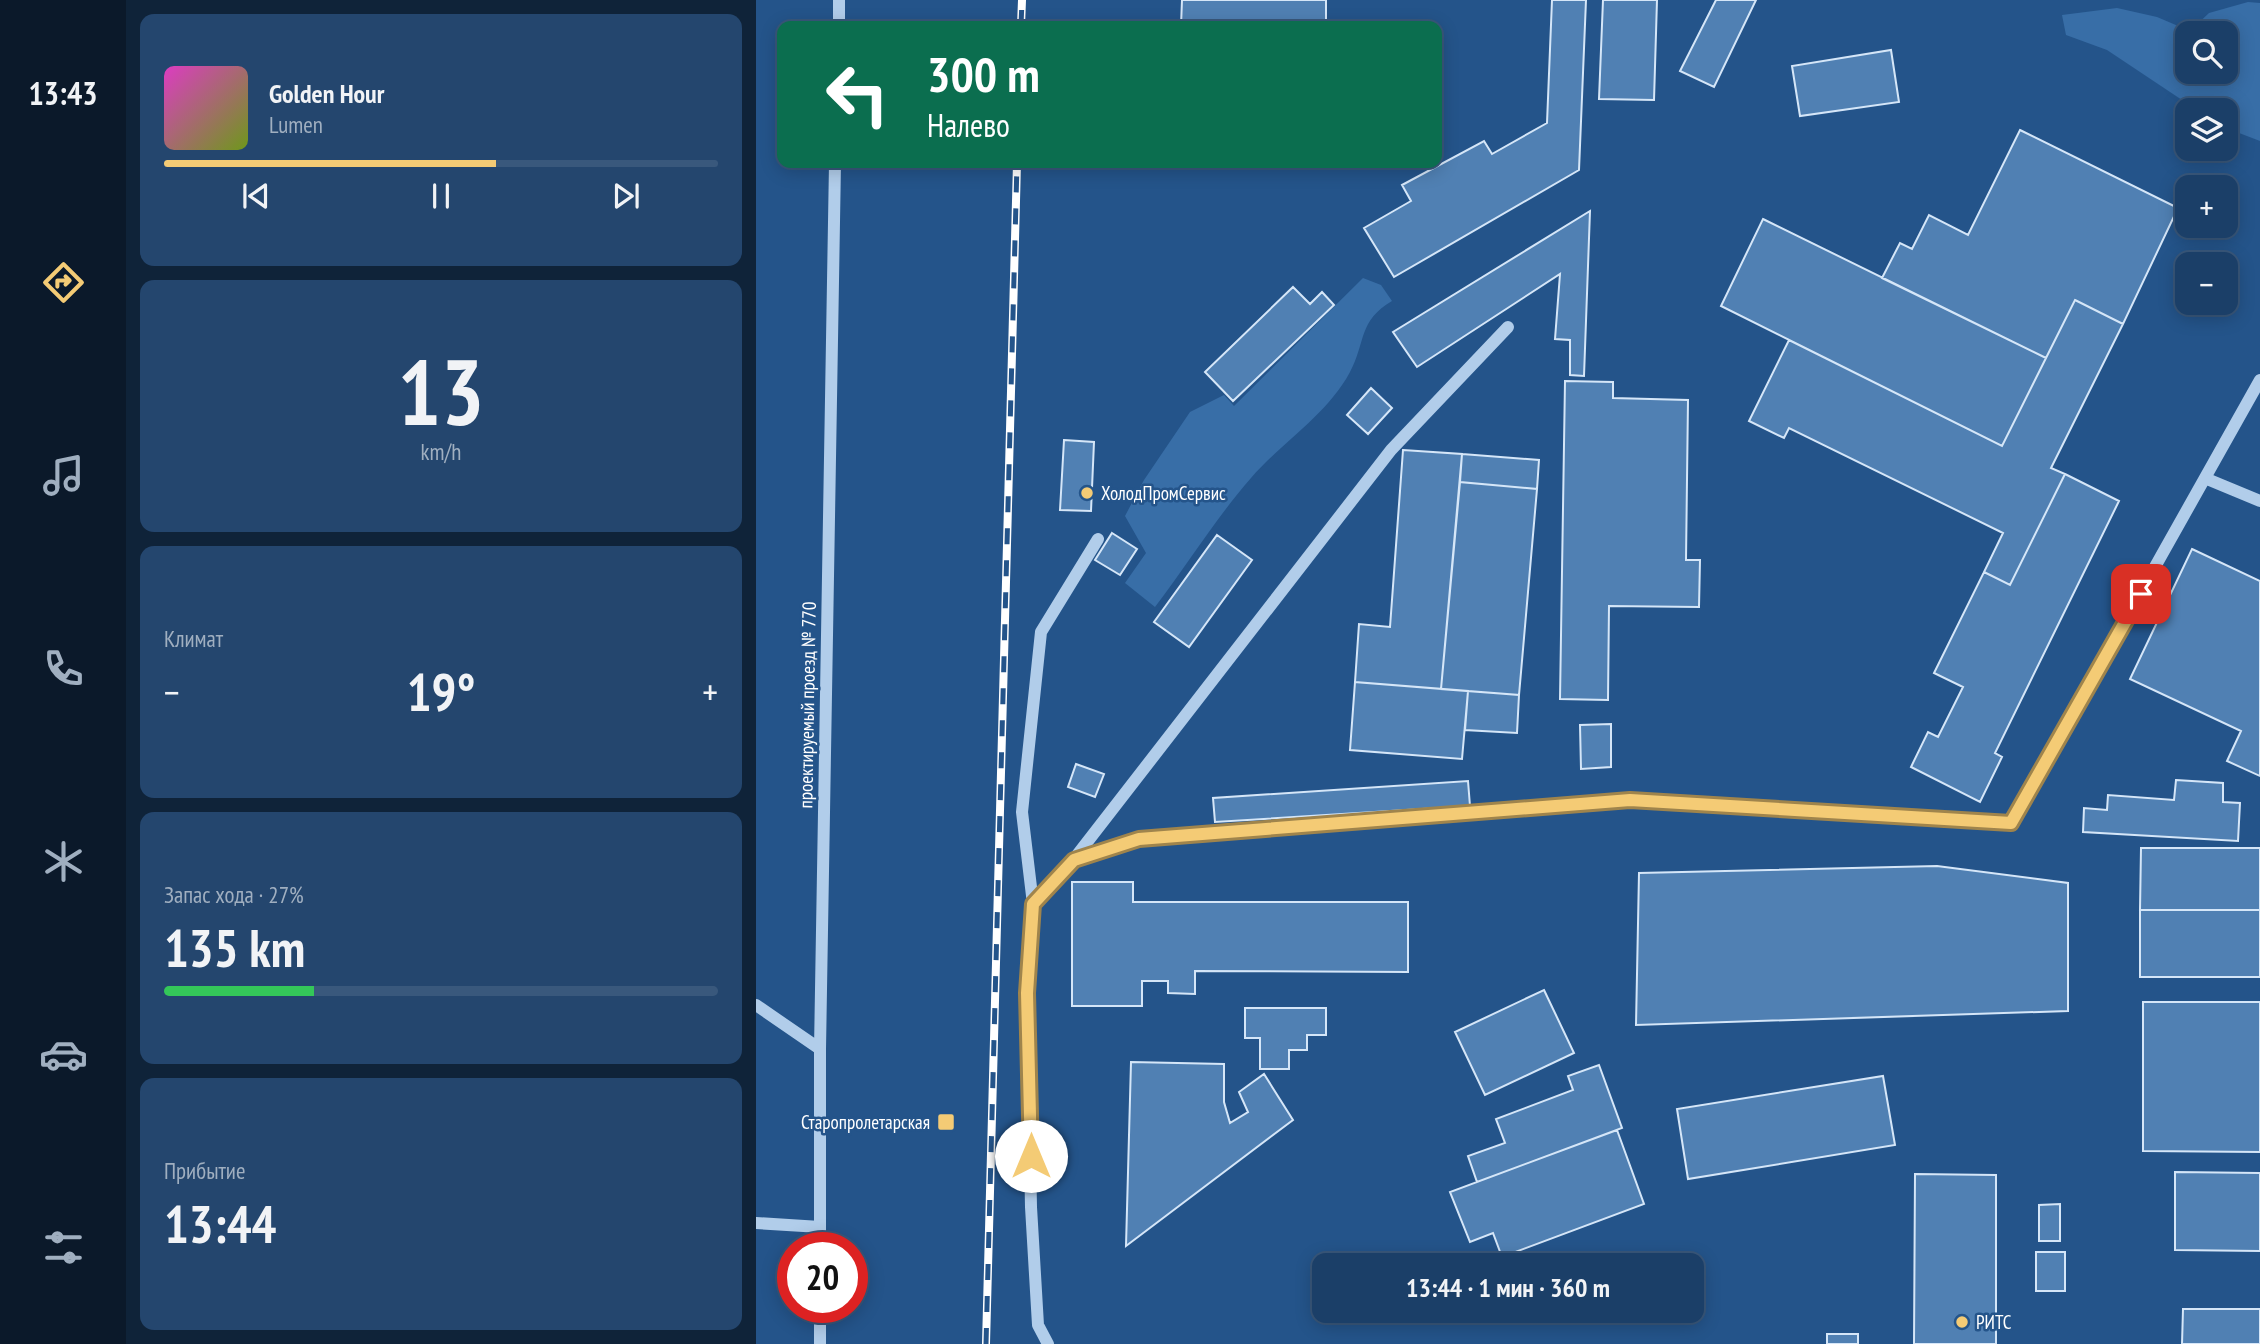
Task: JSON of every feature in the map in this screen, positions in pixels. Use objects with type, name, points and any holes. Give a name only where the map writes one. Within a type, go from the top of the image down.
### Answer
[{"type":"street","points":[[839,0],[839,21]]},
{"type":"street","name":"проектируемый проезд № 770","points":[[820,1232],[820,1049],[835,168]]},
{"type":"street","points":[[1033,904],[1074,860],[1391,450],[1508,327]]},
{"type":"street","points":[[1074,860],[1139,839],[1630,800],[2011,823],[2207,479],[2260,380]]},
{"type":"street","points":[[2207,479],[2260,501]]},
{"type":"street","points":[[1048,1344],[1038,1325],[1031,1207],[1027,993],[1033,904],[1022,812],[1041,632],[1098,539]]},
{"type":"street","points":[[756,1005],[820,1049]]},
{"type":"street","points":[[756,1223],[820,1227]]},
{"type":"street","points":[[820,1323],[820,1344]]},
{"type":"shaded area","points":[[2248,2],[2260,3],[2260,141],[2238,133],[2238,98],[2179,98],[2107,50],[2066,35],[2062,15],[2117,8],[2157,17],[2175,25],[2175,84],[2238,84],[2238,21],[2201,21],[2209,13]]},
{"type":"shaded area","points":[[1363,278],[1381,285],[1392,301],[1373,316],[1368,324],[1350,372],[1317,415],[1276,452],[1238,493],[1155,607],[1125,583],[1146,553],[1125,516],[1144,480],[1190,412],[1224,395],[1234,406]]},
{"type":"building","points":[[1182,0],[1326,0],[1326,21],[1181,21]]},
{"type":"building","points":[[1552,0],[1586,0],[1579,170],[1394,277],[1364,228],[1411,201],[1402,185],[1434,168],[1442,168],[1442,164],[1484,141],[1492,154],[1547,123]]},
{"type":"building","points":[[1603,0],[1657,0],[1654,100],[1599,99]]},
{"type":"building","points":[[1716,0],[1756,0],[1714,87],[1680,71]]},
{"type":"building","points":[[1891,50],[1899,102],[1800,116],[1792,66]]},
{"type":"building","points":[[2020,130],[2175,207],[2175,214],[2123,324],[2075,300],[2046,358],[1882,278],[1900,243],[1912,249],[1929,215],[1968,235]]},
{"type":"building","points":[[1590,211],[1584,376],[1570,375],[1570,340],[1555,339],[1560,274],[1417,367],[1393,332]]},
{"type":"building","points":[[1763,219],[2046,358],[2002,446],[1721,306]]},
{"type":"building","points":[[1293,287],[1310,304],[1322,292],[1334,305],[1233,401],[1205,372]]},
{"type":"building","points":[[2075,300],[2123,324],[2051,468],[2065,474],[2010,585],[1984,572],[2003,533],[1789,428],[1784,438],[1749,421],[1789,340],[2002,446]]},
{"type":"building","points":[[1565,381],[1613,382],[1613,398],[1688,400],[1686,560],[1700,560],[1699,607],[1609,606],[1608,700],[1560,699]]},
{"type":"building","points":[[1371,388],[1392,408],[1368,434],[1347,415]]},
{"type":"building","points":[[1064,440],[1094,442],[1091,511],[1060,510]]},
{"type":"building","points":[[1403,450],[1462,454],[1441,689],[1355,682],[1359,624],[1390,627]]},
{"type":"building","points":[[1462,454],[1539,460],[1537,489],[1460,482]]},
{"type":"building","points":[[2065,474],[2119,501],[1995,753],[2002,757],[1980,802],[1911,767],[1928,732],[1938,737],[1963,687],[1934,673],[1984,572],[2010,585]]},
{"type":"building","points":[[1460,482],[1537,489],[1519,695],[1441,689]]},
{"type":"building","points":[[1112,533],[1137,549],[1120,575],[1095,560]]},
{"type":"building","points":[[1217,535],[1252,560],[1189,647],[1154,622]]},
{"type":"building","points":[[2192,549],[2260,581],[2260,776],[2227,761],[2241,731],[2130,679]]},
{"type":"building","points":[[1355,682],[1468,691],[1462,759],[1350,750]]},
{"type":"building","points":[[1468,691],[1519,695],[1517,733],[1465,730]]},
{"type":"building","points":[[1611,724],[1611,767],[1581,769],[1580,725]]},
{"type":"building","points":[[1076,764],[1104,774],[1095,797],[1068,787]]},
{"type":"building","points":[[2176,780],[2223,783],[2223,802],[2240,803],[2238,841],[2083,832],[2084,808],[2107,810],[2108,795],[2174,800]]},
{"type":"building","points":[[1468,781],[1470,806],[1215,822],[1213,798]]},
{"type":"building","points":[[2141,848],[2260,848],[2260,910],[2140,910]]},
{"type":"building","points":[[1937,866],[2068,883],[2068,1011],[1636,1025],[1639,873]]},
{"type":"building","points":[[1072,882],[1133,882],[1133,902],[1408,902],[1408,972],[1195,971],[1195,994],[1168,993],[1168,981],[1142,981],[1142,1006],[1072,1006]]},
{"type":"building","points":[[2140,910],[2260,910],[2260,977],[2140,977]]},
{"type":"building","points":[[1544,990],[1574,1053],[1485,1095],[1455,1032]]},
{"type":"building","points":[[2143,1002],[2260,1002],[2260,1152],[2143,1151]]},
{"type":"building","points":[[1245,1008],[1326,1008],[1326,1035],[1307,1035],[1307,1050],[1289,1050],[1289,1069],[1260,1069],[1260,1038],[1245,1038]]},
{"type":"building","points":[[1131,1062],[1224,1064],[1224,1102],[1230,1123],[1248,1112],[1239,1092],[1264,1074],[1293,1120],[1126,1246]]},
{"type":"building","points":[[1599,1065],[1622,1128],[1477,1182],[1468,1156],[1505,1143],[1496,1119],[1573,1090],[1568,1076]]},
{"type":"building","points":[[1883,1076],[1895,1145],[1688,1179],[1677,1109]]},
{"type":"building","points":[[1617,1130],[1644,1204],[1513,1253],[1500,1253],[1493,1233],[1470,1242],[1450,1192]]},
{"type":"building","points":[[2175,1172],[2260,1173],[2260,1251],[2175,1250]]},
{"type":"building","points":[[1915,1174],[1996,1175],[1996,1344],[1914,1344]]},
{"type":"building","points":[[2060,1204],[2060,1241],[2039,1241],[2039,1205]]},
{"type":"building","points":[[2036,1252],[2065,1252],[2065,1291],[2036,1291]]},
{"type":"building","points":[[2183,1309],[2260,1309],[2260,1344],[2182,1344]]},
{"type":"building","points":[[1827,1334],[1858,1334],[1858,1344],[1827,1344]]},
{"type":"railway","points":[[1021,21],[1022,0]]},
{"type":"railway","points":[[986,1344],[1017,168]]},
{"type":"place","name":"ХолодПромСервис","points":[[1087,493]]},
{"type":"place","name":"Старопролетарская","points":[[946,1122]]},
{"type":"place","name":"РИТС","points":[[1962,1322]]},
{"type":"route","points":[[1031,1156],[1027,993],[1033,904],[1074,860],[1139,839],[1630,800],[2011,823],[2141,594]]}]
